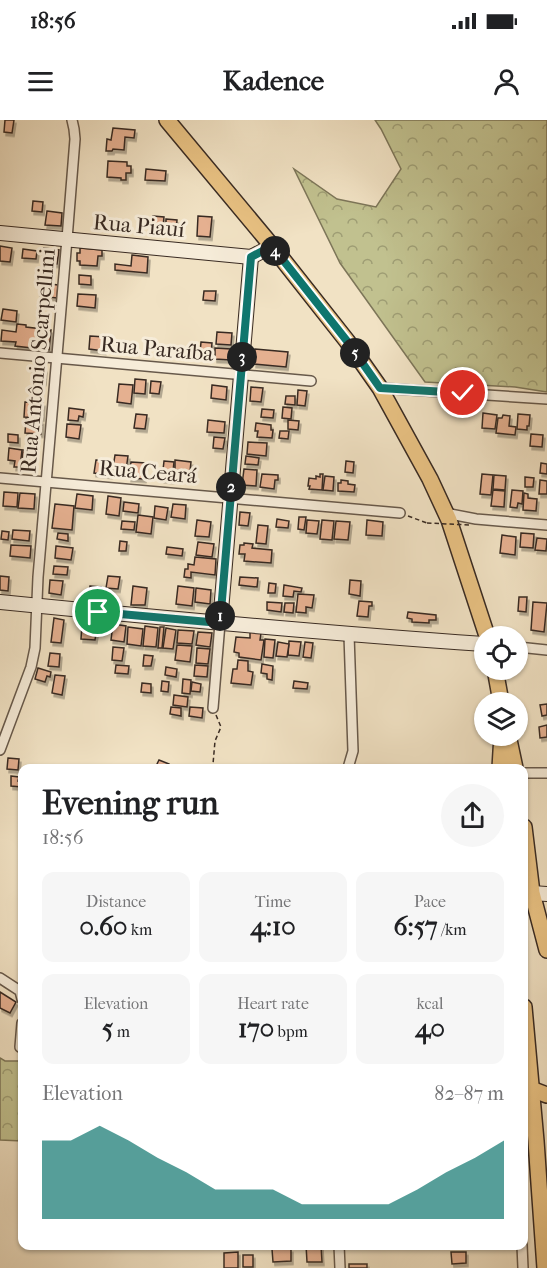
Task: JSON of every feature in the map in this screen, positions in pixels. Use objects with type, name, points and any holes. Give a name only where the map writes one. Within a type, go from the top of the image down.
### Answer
[{"type":"main road","points":[[167,120],[272,246],[347,341],[380,388],[446,513],[485,626]]},
{"type":"main road","points":[[500,764],[501,746]]},
{"type":"main road","points":[[510,746],[514,764]]},
{"type":"main road","points":[[528,843],[540,893],[547,950]]},
{"type":"main road","points":[[528,1054],[531,1089],[541,1136],[545,1268]]},
{"type":"main road","points":[[531,1089],[547,1095]]},
{"type":"street","name":"Rua Antônio Scarpellini","points":[[0,750],[31,667],[35,648],[38,577],[75,139],[72,120]]},
{"type":"street","name":"Rua Piauí","points":[[0,233],[251,257]]},
{"type":"street","points":[[213,708],[251,257],[272,246]]},
{"type":"street","name":"Rua Paraíba","points":[[0,353],[311,381]]},
{"type":"street","points":[[380,388],[547,399]]},
{"type":"street","name":"Rua Ceará","points":[[0,478],[400,513]]},
{"type":"street","points":[[446,513],[476,519],[547,525]]},
{"type":"street","points":[[0,602],[350,635],[474,643]]},
{"type":"street","points":[[349,764],[353,751],[350,635]]},
{"type":"street","points":[[528,648],[547,650]]},
{"type":"street","points":[[528,773],[547,773]]},
{"type":"street","points":[[0,978],[18,991]]},
{"type":"street","points":[[339,1250],[340,1268]]},
{"type":"street","points":[[522,1250],[523,1268]]},
{"type":"path","points":[[400,513],[427,523],[470,525]]},
{"type":"path","points":[[213,708],[221,727],[215,741],[213,764]]},
{"type":"green space","points":[[375,120],[547,120],[547,392],[515,387],[425,382],[340,263],[294,169],[337,199],[376,207],[401,169]]},
{"type":"green space","points":[[0,1058],[5,1061],[18,1061],[18,1141],[0,1140]]},
{"type":"building","points":[[5,120],[14,120],[12,133],[4,132]]},
{"type":"building","points":[[113,128],[135,130],[134,138],[125,137],[124,150],[106,151],[107,139],[111,140]]},
{"type":"building","points":[[108,161],[127,162],[127,166],[131,166],[131,173],[126,173],[126,180],[107,177]]},
{"type":"building","points":[[146,169],[166,171],[165,181],[145,180]]},
{"type":"building","points":[[33,201],[43,202],[42,212],[32,211]]},
{"type":"building","points":[[47,211],[62,213],[61,226],[45,225]]},
{"type":"building","points":[[153,216],[164,217],[163,226],[159,226],[158,230],[151,229]]},
{"type":"building","points":[[198,216],[212,217],[210,237],[197,236]]},
{"type":"building","points":[[166,219],[177,220],[176,234],[166,233]]},
{"type":"building","points":[[0,246],[12,248],[10,262],[0,261]]},
{"type":"building","points":[[44,248],[59,250],[57,264],[43,263]]},
{"type":"building","points":[[80,248],[102,250],[102,256],[98,256],[97,266],[80,265],[80,261],[77,261],[77,253],[80,253]]},
{"type":"building","points":[[23,249],[37,251],[36,259],[22,258]]},
{"type":"building","points":[[132,255],[148,257],[147,273],[115,270],[115,264],[131,266]]},
{"type":"building","points":[[79,275],[91,276],[91,285],[79,284]]},
{"type":"building","points":[[41,283],[58,285],[57,298],[40,296]]},
{"type":"building","points":[[204,291],[216,291],[215,301],[203,300]]},
{"type":"building","points":[[78,294],[96,295],[95,308],[77,306]]},
{"type":"building","points":[[3,309],[17,311],[16,322],[1,320]]},
{"type":"building","points":[[17,324],[51,330],[49,350],[15,346],[16,342],[1,341],[2,330],[16,332]]},
{"type":"building","points":[[217,332],[232,333],[231,345],[216,344]]},
{"type":"building","points":[[90,336],[105,337],[104,351],[89,349]]},
{"type":"building","points":[[201,342],[212,343],[211,354],[200,353]]},
{"type":"building","points":[[215,348],[231,349],[231,360],[215,359]]},
{"type":"building","points":[[255,349],[288,352],[286,367],[254,364]]},
{"type":"building","points":[[33,368],[45,369],[44,382],[32,381]]},
{"type":"building","points":[[135,379],[146,380],[145,394],[134,393]]},
{"type":"building","points":[[151,381],[161,382],[159,394],[150,393]]},
{"type":"building","points":[[119,384],[133,385],[131,404],[117,402]]},
{"type":"building","points":[[212,385],[227,387],[226,400],[211,398]]},
{"type":"building","points":[[251,387],[263,388],[261,402],[250,401]]},
{"type":"building","points":[[298,390],[307,391],[305,406],[297,405]]},
{"type":"building","points":[[286,396],[295,396],[295,405],[285,404]]},
{"type":"building","points":[[25,402],[43,403],[42,418],[24,417]]},
{"type":"building","points":[[283,407],[292,408],[291,419],[282,418]]},
{"type":"building","points":[[69,408],[84,410],[83,417],[79,416],[78,421],[68,420]]},
{"type":"building","points":[[262,409],[274,410],[273,418],[261,417]]},
{"type":"building","points":[[483,413],[497,415],[495,429],[482,428]]},
{"type":"building","points":[[136,414],[147,415],[145,429],[134,428]]},
{"type":"building","points":[[518,414],[530,415],[527,430],[517,429]]},
{"type":"building","points":[[503,415],[510,416],[509,426],[516,427],[515,435],[496,433],[498,418],[502,418]]},
{"type":"building","points":[[26,419],[42,421],[41,434],[25,433]]},
{"type":"building","points":[[208,420],[225,422],[224,433],[207,432]]},
{"type":"building","points":[[288,420],[299,421],[298,430],[288,429]]},
{"type":"building","points":[[256,423],[271,425],[272,438],[257,437]]},
{"type":"building","points":[[67,424],[81,425],[79,439],[66,437]]},
{"type":"building","points":[[280,431],[289,431],[288,439],[279,438]]},
{"type":"building","points":[[8,434],[18,435],[18,443],[8,442]]},
{"type":"building","points":[[531,434],[543,435],[542,447],[530,446]]},
{"type":"building","points":[[214,437],[225,438],[223,449],[213,448]]},
{"type":"building","points":[[248,442],[267,443],[266,456],[247,454]]},
{"type":"building","points":[[9,448],[22,450],[20,467],[14,467],[15,461],[8,460]]},
{"type":"building","points":[[23,450],[35,451],[34,464],[29,463],[28,466],[22,466]]},
{"type":"building","points":[[115,455],[128,456],[126,470],[113,468]]},
{"type":"building","points":[[246,456],[259,458],[258,465],[245,464]]},
{"type":"building","points":[[96,460],[112,461],[110,475],[94,473]]},
{"type":"building","points":[[175,460],[191,462],[190,471],[175,470]]},
{"type":"building","points":[[164,461],[174,462],[172,480],[162,479]]},
{"type":"building","points":[[346,461],[354,462],[353,473],[345,472]]},
{"type":"building","points":[[131,462],[146,463],[144,479],[129,478]]},
{"type":"building","points":[[541,463],[547,464],[547,474],[540,473]]},
{"type":"building","points":[[244,469],[257,470],[256,486],[242,485]]},
{"type":"building","points":[[262,474],[278,475],[274,489],[260,487]]},
{"type":"building","points":[[320,474],[323,474],[322,490],[309,489],[309,478],[316,479],[316,476],[320,477]]},
{"type":"building","points":[[482,474],[493,475],[491,495],[480,494]]},
{"type":"building","points":[[494,475],[506,476],[505,490],[493,489]]},
{"type":"building","points":[[325,476],[334,477],[333,491],[323,490]]},
{"type":"building","points":[[525,477],[534,478],[533,487],[525,487]]},
{"type":"building","points":[[341,480],[355,485],[354,492],[338,491],[338,483],[341,483]]},
{"type":"building","points":[[540,480],[547,481],[547,494],[539,494]]},
{"type":"building","points":[[493,490],[505,491],[504,507],[491,506]]},
{"type":"building","points":[[512,490],[523,491],[522,504],[518,503],[517,508],[510,507]]},
{"type":"building","points":[[4,492],[18,493],[17,507],[3,506]]},
{"type":"building","points":[[20,493],[35,494],[34,509],[18,508]]},
{"type":"building","points":[[524,493],[528,494],[528,498],[537,499],[536,511],[523,510]]},
{"type":"building","points":[[77,494],[93,496],[92,510],[75,508]]},
{"type":"building","points":[[108,496],[121,498],[119,516],[106,514]]},
{"type":"building","points":[[124,502],[139,504],[138,513],[123,511]]},
{"type":"building","points":[[55,504],[74,506],[72,530],[52,528]]},
{"type":"building","points":[[173,504],[186,505],[185,519],[171,517]]},
{"type":"building","points":[[155,506],[168,508],[166,520],[154,518]]},
{"type":"building","points":[[240,512],[250,513],[248,526],[239,525]]},
{"type":"building","points":[[138,515],[153,517],[151,534],[136,532]]},
{"type":"building","points":[[299,517],[306,517],[304,530],[298,529]]},
{"type":"building","points":[[277,519],[289,521],[288,528],[276,527]]},
{"type":"building","points":[[197,520],[211,522],[209,537],[195,536]]},
{"type":"building","points":[[307,520],[319,521],[317,534],[306,533]]},
{"type":"building","points":[[322,520],[334,521],[332,540],[320,539]]},
{"type":"building","points":[[367,520],[383,522],[382,536],[366,535]]},
{"type":"building","points":[[122,521],[135,522],[134,530],[121,529]]},
{"type":"building","points":[[336,521],[350,522],[348,540],[334,539]]},
{"type":"building","points":[[258,525],[268,526],[266,544],[256,543]]},
{"type":"building","points":[[13,530],[30,531],[29,541],[12,539]]},
{"type":"building","points":[[2,531],[9,532],[8,540],[1,539]]},
{"type":"building","points":[[58,533],[68,534],[68,541],[57,539]]},
{"type":"building","points":[[521,533],[534,534],[533,548],[520,547]]},
{"type":"building","points":[[502,535],[516,537],[515,555],[500,553]]},
{"type":"building","points":[[537,538],[547,539],[546,551],[535,550]]},
{"type":"building","points":[[120,541],[127,542],[126,551],[119,551]]},
{"type":"building","points":[[198,542],[214,544],[212,557],[196,555]]},
{"type":"building","points":[[253,544],[252,548],[272,550],[271,563],[244,561],[245,554],[239,554],[240,545]]},
{"type":"building","points":[[11,545],[31,546],[30,558],[10,556]]},
{"type":"building","points":[[56,546],[73,548],[71,560],[55,558]]},
{"type":"building","points":[[167,547],[183,549],[182,556],[166,554]]},
{"type":"building","points":[[195,557],[216,559],[215,575],[191,572],[191,578],[184,577],[188,564],[194,565]]},
{"type":"building","points":[[54,566],[68,567],[67,575],[53,574]]},
{"type":"building","points":[[0,576],[9,577],[8,591],[0,590]]},
{"type":"building","points":[[108,576],[120,577],[118,589],[106,588]]},
{"type":"building","points":[[240,577],[258,578],[257,587],[239,585]]},
{"type":"building","points":[[50,580],[63,581],[61,595],[49,593]]},
{"type":"building","points":[[350,580],[361,581],[360,596],[349,594]]},
{"type":"building","points":[[269,583],[276,584],[275,593],[268,593]]},
{"type":"building","points":[[284,585],[302,588],[301,592],[294,591],[293,597],[283,596]]},
{"type":"building","points":[[90,586],[101,587],[101,592],[89,591]]},
{"type":"building","points":[[133,586],[147,588],[145,605],[131,605]]},
{"type":"building","points":[[178,586],[194,588],[192,606],[176,604]]},
{"type":"building","points":[[196,588],[211,590],[210,604],[195,602]]},
{"type":"building","points":[[298,594],[314,595],[312,608],[306,607],[306,613],[296,612]]},
{"type":"building","points":[[519,597],[527,597],[526,612],[518,611]]},
{"type":"building","points":[[359,601],[372,602],[372,606],[369,606],[368,617],[357,616]]},
{"type":"building","points":[[267,602],[282,603],[281,612],[267,610]]},
{"type":"building","points":[[533,602],[547,603],[544,632],[531,630]]},
{"type":"building","points":[[285,603],[294,603],[293,613],[284,612]]},
{"type":"building","points":[[408,612],[436,615],[436,620],[429,620],[429,623],[412,622],[412,619],[407,618]]},
{"type":"building","points":[[54,618],[64,620],[61,643],[51,642]]},
{"type":"building","points":[[113,624],[126,626],[124,642],[111,640]]},
{"type":"building","points":[[82,625],[97,627],[95,640],[81,639]]},
{"type":"building","points":[[145,626],[158,628],[156,647],[143,646]]},
{"type":"building","points":[[128,627],[143,629],[141,646],[127,644]]},
{"type":"building","points":[[160,627],[164,627],[162,648],[158,648]]},
{"type":"building","points":[[166,628],[176,630],[173,649],[163,648]]},
{"type":"building","points":[[178,630],[194,631],[192,644],[177,643]]},
{"type":"building","points":[[198,632],[212,633],[210,647],[196,645]]},
{"type":"building","points":[[250,632],[261,633],[260,640],[264,640],[261,660],[239,657],[239,653],[234,652],[236,637],[250,638]]},
{"type":"building","points":[[265,639],[275,640],[273,658],[264,657]]},
{"type":"building","points":[[289,641],[301,642],[299,656],[288,655]]},
{"type":"building","points":[[278,642],[289,644],[287,657],[276,656]]},
{"type":"building","points":[[305,642],[313,643],[311,658],[303,657]]},
{"type":"building","points":[[177,645],[192,646],[190,662],[175,660]]},
{"type":"building","points":[[113,647],[124,648],[122,661],[112,660]]},
{"type":"building","points":[[197,648],[210,649],[208,664],[196,663]]},
{"type":"building","points":[[50,653],[60,654],[59,667],[48,666]]},
{"type":"building","points":[[144,655],[153,656],[151,666],[143,666]]},
{"type":"building","points":[[238,660],[248,661],[248,671],[253,672],[251,685],[231,683],[233,669],[237,669]]},
{"type":"building","points":[[262,664],[273,666],[272,680],[267,679],[267,674],[261,673]]},
{"type":"building","points":[[116,665],[129,666],[128,674],[115,673]]},
{"type":"building","points":[[195,665],[208,666],[207,677],[194,676]]},
{"type":"building","points":[[166,667],[177,669],[176,677],[165,675]]},
{"type":"building","points":[[38,668],[51,672],[45,682],[35,679]]},
{"type":"building","points":[[55,675],[65,676],[62,695],[52,693]]},
{"type":"building","points":[[183,679],[191,680],[190,694],[182,693]]},
{"type":"building","points":[[162,681],[169,682],[168,692],[161,691]]},
{"type":"building","points":[[294,681],[308,683],[307,689],[293,688]]},
{"type":"building","points":[[192,682],[201,684],[200,692],[191,691]]},
{"type":"building","points":[[142,683],[151,684],[151,693],[141,692]]},
{"type":"building","points":[[174,695],[188,697],[187,707],[173,705]]},
{"type":"building","points":[[547,704],[547,715],[542,716],[540,705]]},
{"type":"building","points":[[171,707],[181,708],[181,716],[170,714]]},
{"type":"building","points":[[190,707],[203,708],[202,718],[189,716]]},
{"type":"building","points":[[547,725],[547,737],[540,738],[539,727]]},
{"type":"building","points":[[8,758],[19,759],[18,770],[7,769]]},
{"type":"building","points":[[159,760],[169,764],[157,764]]},
{"type":"building","points":[[11,776],[18,777],[18,787],[11,786]]},
{"type":"building","points":[[0,992],[16,1002],[10,1013],[0,1008]]},
{"type":"building","points":[[272,1250],[291,1250],[291,1261],[273,1262]]},
{"type":"building","points":[[306,1250],[321,1250],[322,1262],[307,1262]]},
{"type":"building","points":[[238,1252],[238,1268],[224,1268],[224,1253]]},
{"type":"building","points":[[451,1252],[466,1252],[466,1263],[452,1264]]},
{"type":"building","points":[[243,1255],[253,1255],[253,1267],[243,1267]]},
{"type":"building","points":[[349,1264],[367,1264],[367,1268],[349,1268]]},
{"type":"route","points":[[98,612],[220,623],[251,257],[272,246],[347,341],[380,388],[463,393]]}]
